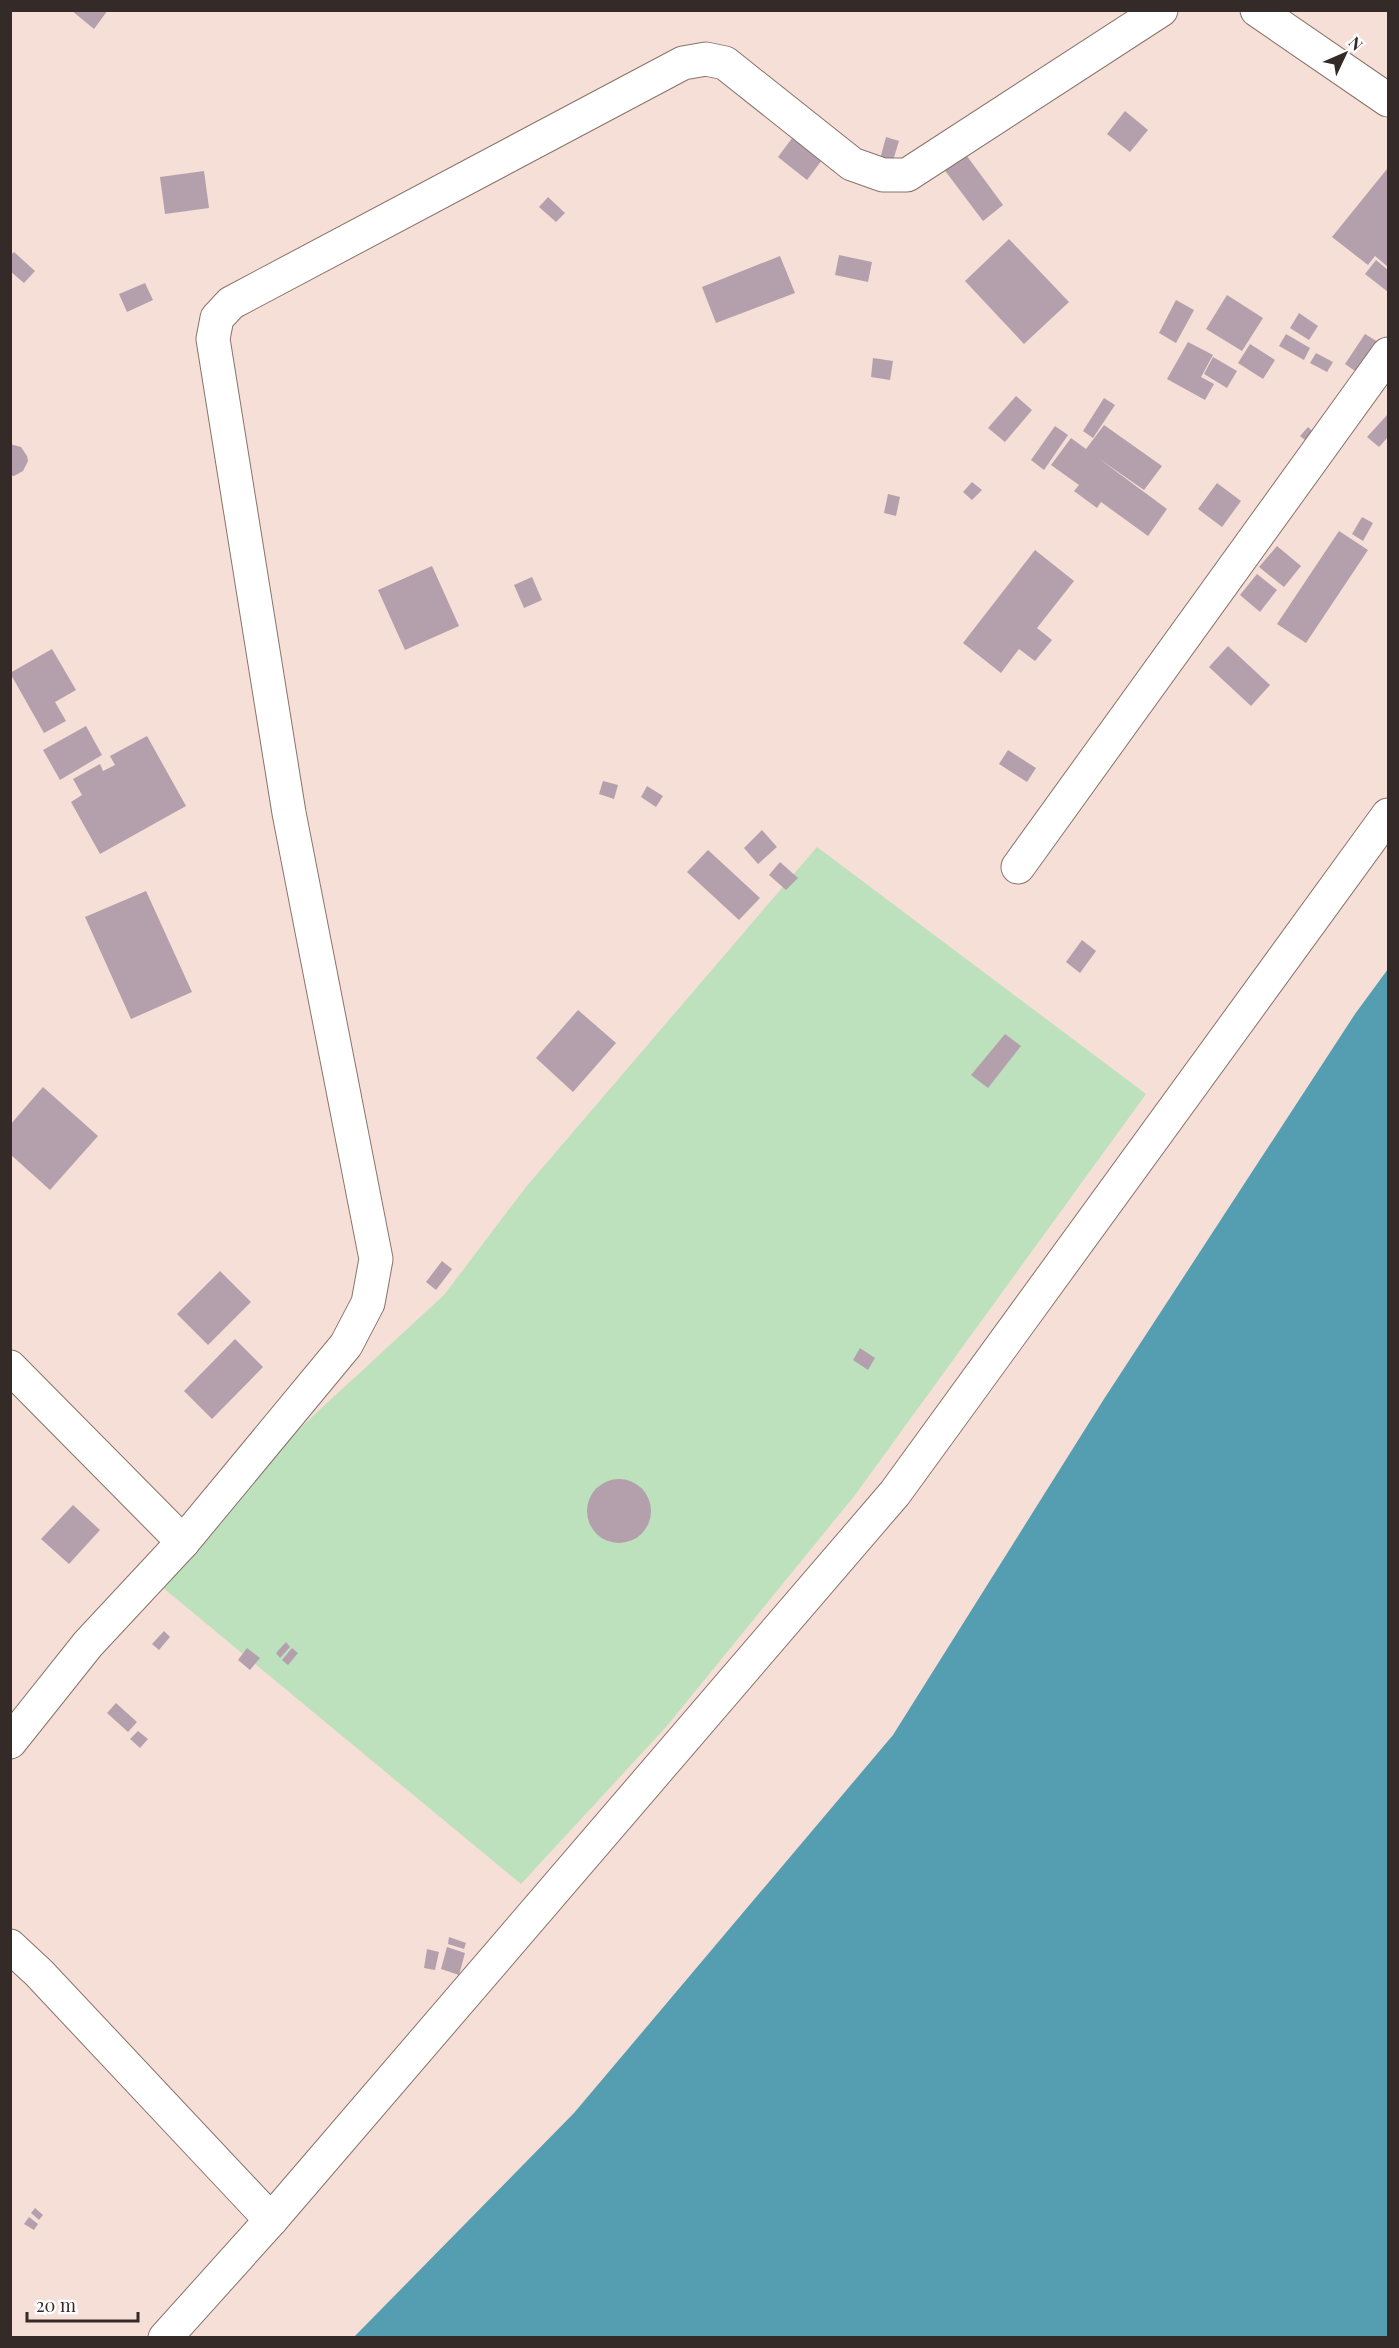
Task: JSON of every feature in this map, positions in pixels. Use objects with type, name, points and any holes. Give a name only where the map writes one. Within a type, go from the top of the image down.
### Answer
[{"type":"street","points":[[10,1742],[88,1644],[183,1542],[346,1345],[368,1303],[376,1259],[289,813],[213,339],[217,318],[231,303],[683,63],[706,59],[725,63],[852,164],[883,175],[907,175],[1161,10]]},
{"type":"street","points":[[1257,10],[1389,100]]},
{"type":"street","points":[[1018,867],[1389,354]]},
{"type":"street","points":[[165,2337],[271,2220],[895,1493],[1389,815]]},
{"type":"street","points":[[10,1367],[183,1542]]},
{"type":"street","points":[[10,1946],[39,1973],[271,2220]]},
{"type":"green space","points":[[817,847],[1146,1094],[855,1495],[666,1727],[521,1884],[144,1572],[444,1295],[526,1187]]},
{"type":"water","points":[[1388,969],[1388,2337],[354,2337],[574,2113],[893,1735],[1104,1399],[1355,1014]]},
{"type":"building","points":[[71,10],[108,10],[94,29]]},
{"type":"building","points":[[1125,111],[1148,130],[1130,152],[1107,134]]},
{"type":"building","points":[[796,133],[825,156],[807,180],[778,157]]},
{"type":"building","points":[[886,137],[899,141],[891,167],[879,163]]},
{"type":"building","points":[[964,152],[1003,205],[983,221],[943,168]]},
{"type":"building","points":[[1387,169],[1388,267],[1375,256],[1368,265],[1332,237]]},
{"type":"building","points":[[204,171],[209,208],[165,214],[160,177]]},
{"type":"building","points":[[548,197],[565,213],[556,222],[539,207]]},
{"type":"building","points":[[1009,239],[1069,302],[1024,344],[965,281]]},
{"type":"building","points":[[14,252],[35,271],[24,283],[10,271],[10,256]]},
{"type":"building","points":[[839,255],[872,262],[868,282],[835,275]]},
{"type":"building","points":[[780,256],[795,293],[716,323],[702,287]]},
{"type":"building","points":[[1376,260],[1388,270],[1388,292],[1365,274]]},
{"type":"building","points":[[145,283],[153,300],[127,312],[119,294]]},
{"type":"building","points":[[1227,295],[1263,318],[1242,351],[1206,329]]},
{"type":"building","points":[[1176,300],[1194,310],[1176,343],[1159,333]]},
{"type":"building","points":[[1299,313],[1318,326],[1309,340],[1290,328]]},
{"type":"building","points":[[1286,334],[1310,348],[1304,360],[1279,346]]},
{"type":"building","points":[[1365,334],[1378,342],[1358,373],[1345,364]]},
{"type":"building","points":[[1188,342],[1213,355],[1201,377],[1214,384],[1205,400],[1167,379]]},
{"type":"building","points":[[1250,344],[1275,360],[1263,379],[1238,363]]},
{"type":"building","points":[[1316,353],[1333,362],[1327,372],[1310,363]]},
{"type":"building","points":[[1213,357],[1237,371],[1227,388],[1204,374]]},
{"type":"building","points":[[873,358],[893,361],[890,380],[871,377]]},
{"type":"building","points":[[1016,396],[1032,410],[1005,442],[988,428]]},
{"type":"building","points":[[1104,398],[1115,405],[1093,438],[1083,431]]},
{"type":"building","points":[[1388,414],[1388,437],[1379,447],[1367,437]]},
{"type":"building","points":[[1104,425],[1162,466],[1144,490],[1098,458],[1167,509],[1148,536],[1101,502],[1097,508],[1074,491],[1079,485],[1051,465],[1071,438],[1086,449]]},
{"type":"building","points":[[1055,426],[1068,435],[1044,470],[1031,460]]},
{"type":"building","points":[[1308,427],[1317,436],[1310,444],[1300,436]]},
{"type":"building","points":[[10,444],[21,447],[28,461],[23,471],[14,476],[10,475]]},
{"type":"building","points":[[972,482],[982,490],[972,500],[963,492]]},
{"type":"building","points":[[1217,483],[1241,501],[1222,527],[1198,509]]},
{"type":"building","points":[[888,494],[900,497],[896,516],[884,513]]},
{"type":"building","points":[[1362,517],[1373,523],[1363,541],[1352,534]]},
{"type":"building","points":[[1339,531],[1368,550],[1306,643],[1277,624]]},
{"type":"building","points":[[1277,546],[1301,566],[1284,587],[1259,567]]},
{"type":"building","points":[[1035,550],[1074,581],[1037,628],[1052,640],[1035,661],[1019,649],[1001,673],[963,643]]},
{"type":"building","points":[[432,566],[459,626],[405,650],[378,590]]},
{"type":"building","points":[[1257,574],[1277,590],[1260,612],[1240,595]]},
{"type":"building","points":[[532,577],[542,600],[524,608],[514,585]]},
{"type":"building","points":[[1228,646],[1270,685],[1251,706],[1209,667]]},
{"type":"building","points":[[52,649],[76,690],[55,702],[66,721],[44,733],[10,673]]},
{"type":"building","points":[[86,726],[102,755],[60,780],[43,750]]},
{"type":"building","points":[[147,736],[186,806],[100,854],[71,802],[82,795],[73,779],[100,764],[103,771],[115,765],[110,756]]},
{"type":"building","points":[[1008,750],[1036,768],[1027,782],[999,764]]},
{"type":"building","points":[[603,781],[618,785],[614,799],[599,794]]},
{"type":"building","points":[[647,786],[663,796],[656,807],[641,797]]},
{"type":"building","points":[[762,830],[777,847],[758,864],[744,848]]},
{"type":"building","points":[[708,850],[760,898],[739,920],[687,872]]},
{"type":"building","points":[[780,862],[798,878],[786,890],[769,875]]},
{"type":"building","points":[[146,891],[192,992],[131,1019],[85,917]]},
{"type":"building","points":[[1082,940],[1096,951],[1080,973],[1066,962]]},
{"type":"building","points":[[578,1010],[616,1043],[573,1092],[536,1058]]},
{"type":"building","points":[[1005,1034],[1021,1046],[988,1088],[971,1075]]},
{"type":"building","points":[[43,1087],[98,1136],[50,1190],[10,1154],[10,1125]]},
{"type":"building","points":[[442,1261],[452,1269],[436,1290],[426,1282]]},
{"type":"building","points":[[220,1271],[251,1302],[208,1345],[177,1314]]},
{"type":"building","points":[[235,1339],[263,1367],[212,1419],[184,1391]]},
{"type":"building","points":[[860,1348],[875,1358],[868,1370],[853,1360]]},
{"type":"building","points":[[619,1479],[631,1481],[642,1488],[649,1499],[651,1511],[649,1523],[642,1534],[631,1541],[619,1543],[607,1541],[596,1534],[589,1523],[587,1511],[589,1499],[596,1488],[607,1481]]},
{"type":"building","points":[[73,1505],[100,1530],[69,1564],[41,1539]]},
{"type":"building","points":[[164,1631],[170,1637],[159,1650],[152,1644]]},
{"type":"building","points":[[286,1642],[290,1647],[280,1658],[276,1653]]},
{"type":"building","points":[[247,1648],[260,1658],[250,1670],[238,1660]]},
{"type":"building","points":[[292,1648],[298,1653],[288,1665],[282,1660]]},
{"type":"building","points":[[116,1703],[137,1722],[128,1732],[107,1713]]},
{"type":"building","points":[[138,1731],[148,1739],[140,1748],[130,1739]]},
{"type":"building","points":[[449,1937],[466,1943],[464,1949],[448,1944]]},
{"type":"building","points":[[447,1947],[465,1953],[459,1975],[441,1969]]},
{"type":"building","points":[[427,1949],[439,1952],[435,1970],[424,1968]]},
{"type":"building","points":[[35,2208],[43,2215],[39,2220],[31,2213]]},
{"type":"building","points":[[29,2217],[38,2224],[34,2230],[24,2224]]}]
